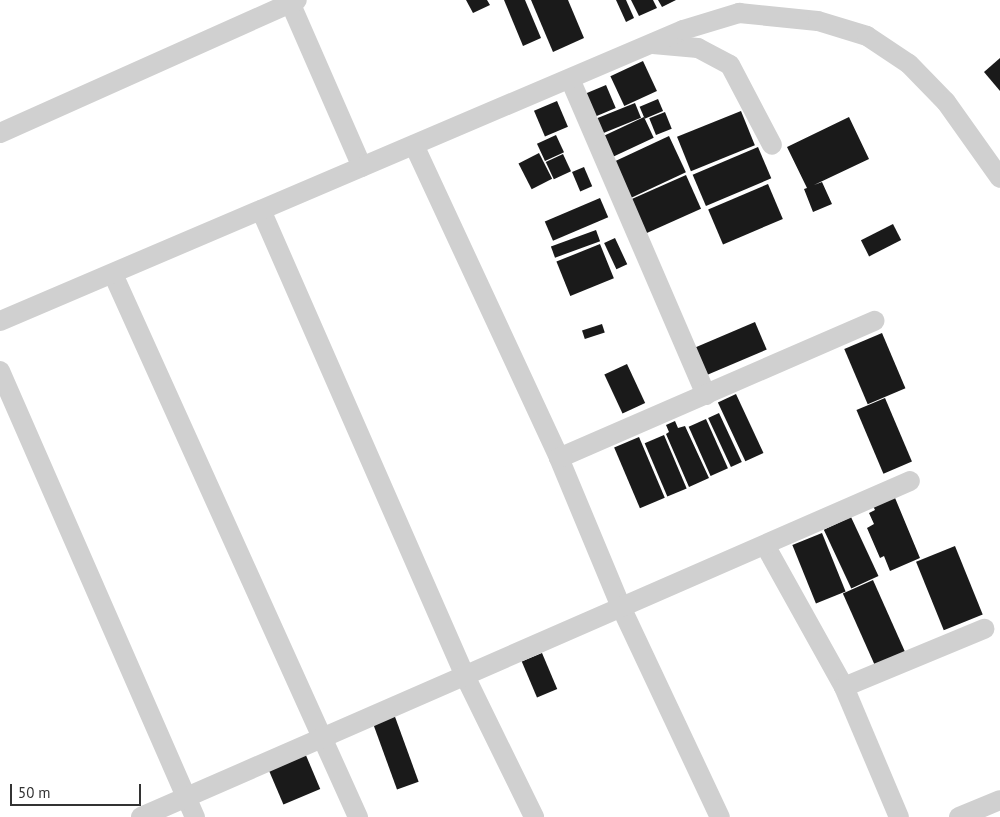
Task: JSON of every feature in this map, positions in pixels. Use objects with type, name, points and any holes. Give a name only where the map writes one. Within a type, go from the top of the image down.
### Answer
[{"type":"street","points":[[0,133],[292,1],[362,167]]},
{"type":"street","points":[[0,321],[739,6],[818,21],[867,36],[909,64],[946,102],[1000,178]]},
{"type":"street","points":[[651,44],[698,48],[730,65],[772,145]]},
{"type":"street","points":[[570,79],[706,395]]},
{"type":"street","points":[[414,145],[559,458],[621,607],[720,817]]},
{"type":"street","points":[[262,210],[465,676],[534,817]]},
{"type":"street","points":[[113,274],[358,817]]},
{"type":"street","points":[[559,458],[874,321]]},
{"type":"street","points":[[0,371],[195,817]]},
{"type":"street","points":[[141,817],[910,481]]},
{"type":"street","points":[[765,545],[844,687],[899,817]]},
{"type":"street","points":[[844,687],[984,628]]},
{"type":"street","points":[[960,817],[1000,800]]},
{"type":"building","points":[[466,0],[487,0],[490,5],[473,13]]},
{"type":"building","points":[[504,0],[525,0],[541,38],[523,46]]},
{"type":"building","points":[[531,0],[568,0],[584,38],[553,52]]},
{"type":"building","points":[[616,0],[626,0],[634,18],[626,22]]},
{"type":"building","points":[[631,0],[653,0],[657,8],[639,16]]},
{"type":"building","points":[[658,0],[676,0],[662,7]]},
{"type":"building","points":[[1000,58],[1000,91],[984,72]]},
{"type":"building","points":[[643,61],[657,91],[624,106],[610,76]]},
{"type":"building","points":[[606,85],[616,108],[596,117],[586,94]]},
{"type":"building","points":[[658,99],[663,111],[645,119],[640,107]]},
{"type":"building","points":[[557,101],[568,127],[545,137],[534,111]]},
{"type":"building","points":[[635,103],[641,118],[601,134],[595,119]]},
{"type":"building","points":[[741,111],[755,145],[691,171],[677,137]]},
{"type":"building","points":[[665,112],[672,129],[656,135],[649,118]]},
{"type":"building","points":[[644,117],[654,138],[612,157],[602,136]]},
{"type":"building","points":[[849,117],[869,159],[814,185],[822,182],[832,204],[813,212],[804,189],[807,188],[787,147]]},
{"type":"building","points":[[556,135],[564,152],[545,161],[537,144]]},
{"type":"building","points":[[669,136],[686,172],[630,198],[613,162]]},
{"type":"building","points":[[758,147],[771,178],[706,206],[693,175]]},
{"type":"building","points":[[539,153],[552,179],[532,189],[519,163]]},
{"type":"building","points":[[563,154],[571,171],[554,179],[546,162]]},
{"type":"building","points":[[584,167],[592,186],[580,191],[572,172]]},
{"type":"building","points":[[686,175],[701,209],[643,234],[628,201]]},
{"type":"building","points":[[768,184],[783,219],[723,244],[708,209]]},
{"type":"building","points":[[600,198],[608,217],[553,241],[545,221]]},
{"type":"building","points":[[893,224],[901,240],[869,256],[861,240]]},
{"type":"building","points":[[596,230],[600,241],[555,258],[551,246]]},
{"type":"building","points":[[615,238],[627,264],[616,269],[604,243]]},
{"type":"building","points":[[600,244],[614,278],[570,296],[556,262]]},
{"type":"building","points":[[755,322],[767,350],[707,375],[695,347]]},
{"type":"building","points":[[602,324],[605,333],[585,339],[582,330]]},
{"type":"building","points":[[882,333],[905,388],[868,404],[844,349]]},
{"type":"building","points":[[627,364],[645,403],[623,414],[604,375]]},
{"type":"building","points":[[736,394],[763,453],[745,461],[718,402]]},
{"type":"building","points":[[885,398],[912,462],[883,474],[856,410]]},
{"type":"building","points":[[719,413],[742,462],[731,467],[708,418]]},
{"type":"building","points":[[706,419],[728,468],[711,476],[689,427]]},
{"type":"building","points":[[675,421],[678,428],[685,426],[709,478],[689,487],[666,434],[669,432],[666,425]]},
{"type":"building","points":[[664,435],[687,488],[667,497],[645,443]]},
{"type":"building","points":[[639,437],[665,498],[640,508],[614,448]]},
{"type":"building","points":[[893,493],[920,558],[890,571],[884,556],[880,558],[867,528],[874,524],[869,513],[875,510],[871,502]]},
{"type":"building","points":[[851,517],[878,576],[851,589],[824,530]]},
{"type":"building","points":[[822,533],[846,591],[816,603],[792,545]]},
{"type":"building","points":[[955,546],[983,615],[944,630],[916,562]]},
{"type":"building","points":[[873,580],[906,653],[875,667],[843,593]]},
{"type":"building","points":[[542,653],[557,689],[537,697],[522,662]]},
{"type":"building","points":[[394,714],[419,782],[397,790],[372,722]]},
{"type":"building","points":[[305,753],[320,789],[283,805],[268,769]]}]
